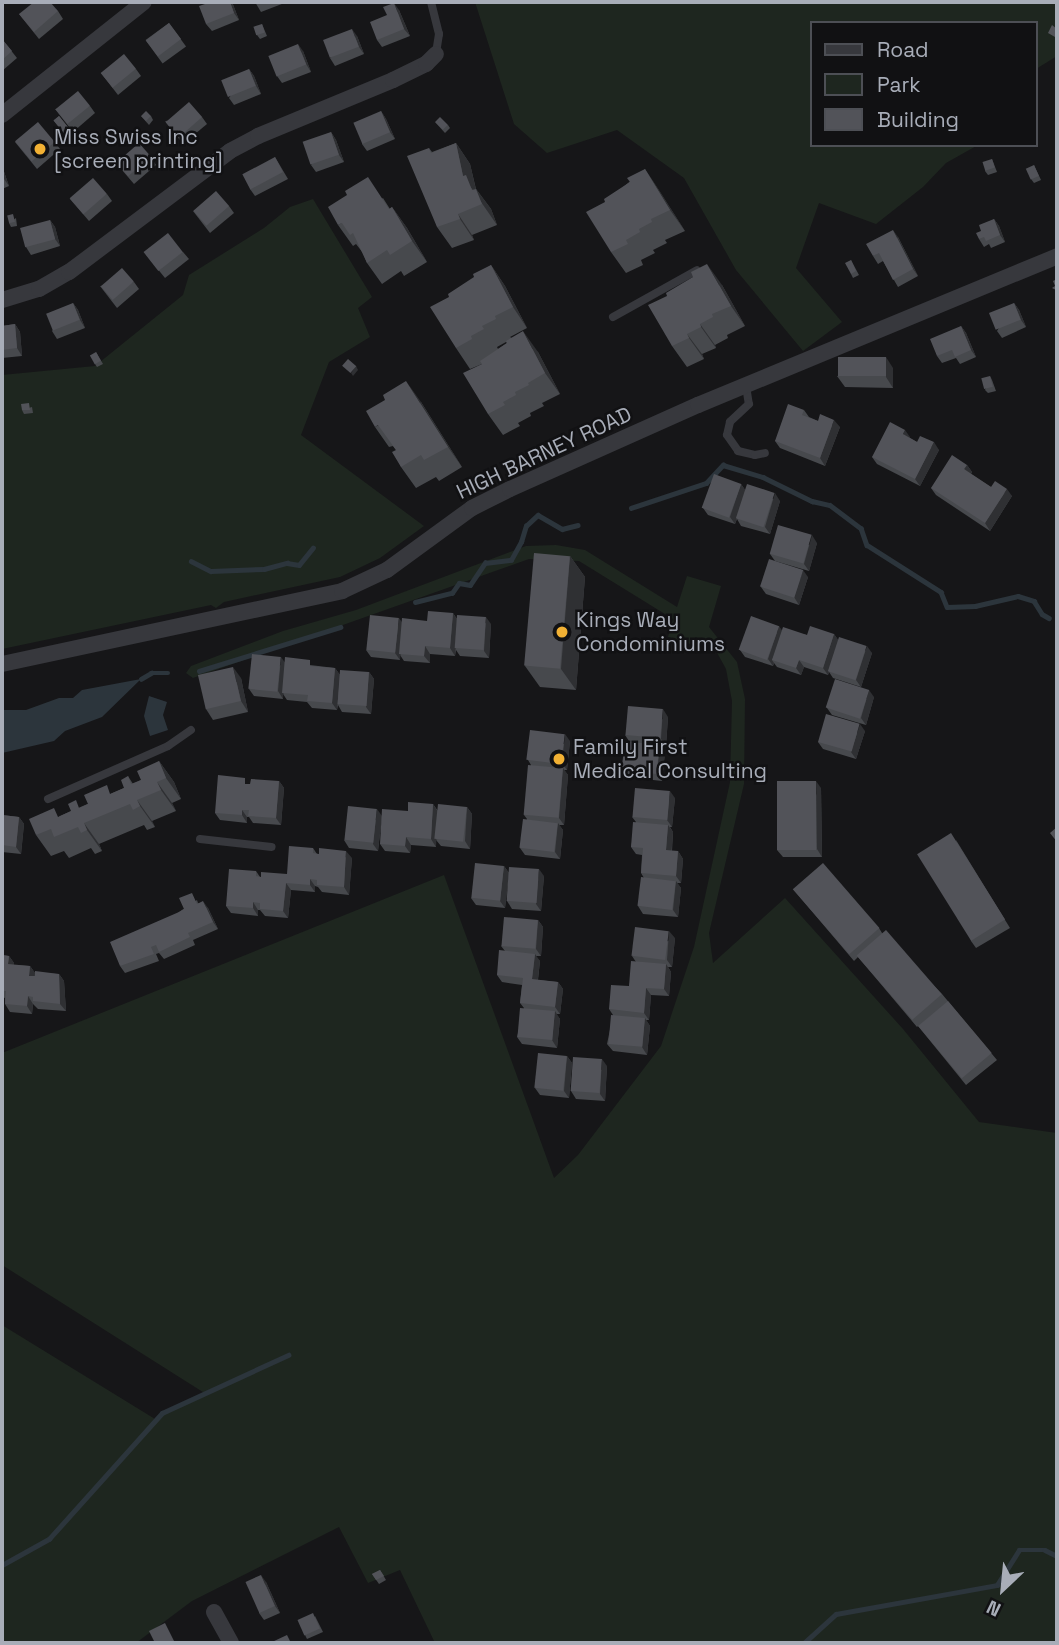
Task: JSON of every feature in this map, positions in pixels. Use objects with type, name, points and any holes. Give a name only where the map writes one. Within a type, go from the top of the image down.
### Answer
[{"type":"street","points":[[2,115],[144,2]]},
{"type":"street","points":[[2,300],[39,289],[69,272],[230,151],[269,131],[393,80],[426,64],[436,54]]},
{"type":"street","name":"HIGH BARNEY ROAD","points":[[2,664],[342,591],[387,570],[472,508],[746,386],[1057,256]]},
{"type":"street","points":[[214,1612],[231,1643]]},
{"type":"lane","points":[[431,2],[439,34],[436,54]]},
{"type":"lane","points":[[613,317],[696,270]]},
{"type":"lane","points":[[746,386],[749,404],[730,422],[727,436],[738,451],[755,455],[765,453]]},
{"type":"lane","points":[[48,799],[168,747],[191,730]]},
{"type":"lane","points":[[200,839],[272,847]]},
{"type":"green space","points":[[475,2],[1057,2],[1057,56],[1038,68],[1038,21],[810,21],[810,147],[974,147],[946,163],[923,187],[876,224],[819,203],[796,268],[842,322],[803,351],[736,270],[684,178],[617,130],[547,153],[514,124]]},
{"type":"green space","points":[[313,199],[372,297],[358,308],[370,337],[329,362],[301,435],[424,526],[380,558],[340,577],[224,602],[216,608],[211,605],[2,649],[2,375],[95,366],[183,295],[189,275],[264,228],[290,207]]},
{"type":"green space","points":[[556,545],[585,550],[677,607],[687,576],[721,586],[709,627],[737,662],[745,699],[744,784],[709,933],[713,963],[785,898],[903,1029],[979,1122],[1057,1133],[1057,1643],[435,1643],[400,1570],[368,1583],[339,1527],[192,1601],[136,1643],[2,1643],[2,1325],[155,1419],[206,1394],[2,1265],[2,1053],[444,875],[554,1178],[578,1155],[661,1046],[694,947],[730,782],[732,701],[726,669],[715,649],[705,641],[703,648],[668,637],[673,619],[579,561],[529,559],[193,678],[186,673],[191,666],[283,631],[356,610],[526,546]]},
{"type":"shaded area","points":[[141,679],[102,717],[65,731],[54,741],[2,753],[2,710],[26,710],[59,698],[73,698],[82,690]]},
{"type":"shaded area","points":[[149,696],[167,702],[163,715],[168,730],[150,736],[144,716]]},
{"type":"building","points":[[34,2],[50,2],[58,11],[34,32],[19,14]]},
{"type":"building","points":[[211,2],[230,2],[234,13],[206,24],[199,6]]},
{"type":"building","points":[[394,3],[404,29],[377,40],[370,22],[387,15],[383,7]]},
{"type":"building","points":[[169,23],[181,39],[158,56],[146,40]]},
{"type":"building","points":[[262,24],[265,33],[256,35],[253,27]]},
{"type":"building","points":[[1052,25],[1057,29],[1055,37],[1048,33]]},
{"type":"building","points":[[352,29],[359,47],[330,58],[323,40]]},
{"type":"building","points":[[2,39],[12,51],[2,60]]},
{"type":"building","points":[[298,44],[306,64],[277,76],[268,56]]},
{"type":"building","points":[[124,54],[136,69],[113,88],[101,73]]},
{"type":"building","points":[[249,69],[256,86],[228,97],[221,80]]},
{"type":"building","points":[[78,91],[90,106],[67,124],[55,109]]},
{"type":"building","points":[[189,102],[202,117],[179,137],[166,122]]},
{"type":"building","points":[[146,111],[151,116],[146,121],[141,116]]},
{"type":"building","points":[[381,111],[390,132],[362,144],[353,123]]},
{"type":"building","points":[[59,116],[68,127],[62,131],[54,120]]},
{"type":"building","points":[[440,117],[448,125],[443,130],[435,122]]},
{"type":"building","name":"Miss Swiss Inc [screen printing]","points":[[38,122],[55,142],[32,161],[15,141]]},
{"type":"building","points":[[331,132],[339,155],[310,164],[303,142]]},
{"type":"building","points":[[139,143],[151,157],[128,176],[116,163]]},
{"type":"building","points":[[456,143],[463,176],[466,175],[472,190],[476,189],[482,204],[458,214],[460,219],[437,227],[407,156],[429,148],[431,153]]},
{"type":"building","points":[[275,157],[283,172],[250,189],[242,174]]},
{"type":"building","points":[[992,159],[995,168],[985,171],[982,162]]},
{"type":"building","points":[[1034,165],[1039,176],[1031,180],[1026,169]]},
{"type":"building","points":[[645,169],[670,210],[651,219],[652,222],[626,240],[628,244],[611,252],[586,212],[605,202],[604,199],[630,182],[627,178]]},
{"type":"building","points":[[368,177],[389,209],[392,207],[412,241],[390,255],[387,250],[367,263],[353,233],[350,235],[342,223],[338,225],[328,207],[347,195],[345,191]]},
{"type":"building","points":[[93,178],[107,194],[83,214],[70,198]]},
{"type":"building","points":[[216,191],[229,206],[206,226],[193,211]]},
{"type":"building","points":[[13,214],[15,222],[9,223],[7,215]]},
{"type":"building","points":[[994,219],[1000,235],[986,241],[984,237],[979,239],[976,233],[981,231],[979,225]]},
{"type":"building","points":[[50,220],[55,239],[25,247],[20,228]]},
{"type":"building","points":[[893,230],[913,269],[893,280],[879,253],[873,256],[866,244]]},
{"type":"building","points":[[168,233],[183,252],[158,271],[144,252]]},
{"type":"building","points":[[851,260],[856,271],[851,274],[845,263]]},
{"type":"building","points":[[707,264],[731,306],[712,314],[713,317],[700,324],[701,327],[687,334],[689,338],[672,346],[648,305],[667,296],[666,293],[693,277],[691,272]]},
{"type":"building","points":[[491,265],[513,307],[495,316],[496,319],[482,326],[484,329],[471,336],[472,339],[456,348],[430,307],[449,297],[448,294],[474,277],[473,274]]},
{"type":"building","points":[[122,268],[134,282],[113,300],[101,286]]},
{"type":"building","points":[[1057,279],[1056,297],[1056,290],[1052,288],[1055,286],[1053,281]]},
{"type":"building","points":[[73,303],[80,320],[53,331],[46,314]]},
{"type":"building","points":[[1014,303],[1021,320],[996,330],[989,313]]},
{"type":"building","points":[[15,324],[17,348],[2,350],[2,326]]},
{"type":"building","points":[[961,326],[971,350],[955,357],[952,350],[937,356],[930,339]]},
{"type":"building","points":[[523,331],[545,373],[515,392],[516,395],[503,402],[505,405],[488,414],[463,373],[482,364],[480,361]]},
{"type":"building","points":[[96,352],[101,361],[95,364],[90,355]]},
{"type":"building","points":[[838,357],[886,357],[886,376],[838,376]]},
{"type":"building","points":[[348,359],[356,366],[350,373],[342,366]]},
{"type":"building","points":[[990,376],[993,387],[984,389],[981,378]]},
{"type":"building","points":[[406,381],[448,447],[424,460],[421,455],[401,467],[392,452],[396,450],[378,425],[375,427],[366,411],[385,400],[383,395]]},
{"type":"building","points":[[29,403],[30,410],[22,410],[21,404]]},
{"type":"building","points":[[788,404],[804,410],[802,415],[818,421],[820,414],[834,420],[820,458],[775,441]]},
{"type":"building","points":[[890,422],[905,430],[903,434],[917,442],[920,436],[934,442],[915,479],[872,457]]},
{"type":"building","points":[[952,455],[967,465],[964,469],[991,487],[995,481],[1007,489],[985,523],[931,488]]},
{"type":"building","points":[[714,474],[741,484],[729,518],[702,508]]},
{"type":"building","points":[[747,484],[775,493],[763,527],[736,518]]},
{"type":"building","points":[[778,525],[812,535],[803,563],[770,554]]},
{"type":"building","points":[[534,553],[570,556],[560,669],[524,666]]},
{"type":"building","points":[[769,559],[803,570],[794,598],[760,587]]},
{"type":"building","points":[[428,611],[453,613],[450,648],[425,646],[424,656],[399,654],[402,618],[427,621]]},
{"type":"building","points":[[370,615],[399,618],[395,653],[366,650]]},
{"type":"building","points":[[457,615],[486,617],[484,650],[455,648]]},
{"type":"building","points":[[751,616],[779,626],[767,660],[739,650]]},
{"type":"building","points":[[810,626],[834,634],[823,668],[799,660],[796,668],[772,660],[783,627],[807,635]]},
{"type":"building","points":[[839,637],[867,646],[855,680],[828,671]]},
{"type":"building","points":[[252,654],[281,657],[277,692],[248,689]]},
{"type":"building","points":[[285,657],[310,660],[310,666],[335,668],[332,703],[307,701],[308,695],[282,693]]},
{"type":"building","points":[[233,667],[241,701],[206,709],[198,675]]},
{"type":"building","points":[[340,670],[369,672],[367,706],[338,704]]},
{"type":"building","points":[[835,679],[869,690],[860,719],[826,708]]},
{"type":"building","points":[[628,706],[663,709],[660,738],[625,735]]},
{"type":"building","points":[[826,714],[860,724],[852,752],[818,742]]},
{"type":"building","points":[[530,730],[565,734],[561,764],[526,760]]},
{"type":"building","points":[[625,741],[660,745],[656,774],[621,770]]},
{"type":"building","points":[[159,761],[166,778],[157,782],[161,790],[137,800],[140,806],[133,810],[130,804],[84,823],[87,830],[81,833],[78,827],[54,837],[51,829],[36,835],[29,819],[54,808],[58,817],[71,811],[68,804],[76,800],[79,808],[88,804],[84,795],[107,785],[110,794],[124,788],[121,780],[128,776],[131,784],[141,780],[137,771]]},
{"type":"building","points":[[528,765],[563,768],[559,818],[524,815]]},
{"type":"building","points":[[218,775],[245,778],[245,784],[250,784],[251,779],[279,781],[276,818],[248,816],[249,810],[242,810],[242,815],[215,813]]},
{"type":"building","points":[[777,781],[816,781],[816,850],[777,850]]},
{"type":"building","points":[[635,788],[670,791],[667,820],[632,817]]},
{"type":"building","points":[[408,802],[433,804],[431,839],[406,837],[405,846],[380,844],[382,809],[408,811]]},
{"type":"building","points":[[438,804],[467,807],[463,842],[434,839]]},
{"type":"building","points":[[348,806],[377,809],[373,843],[344,840]]},
{"type":"building","points":[[2,815],[19,817],[16,847],[2,845]]},
{"type":"building","points":[[523,819],[558,823],[554,852],[519,848]]},
{"type":"building","points":[[633,822],[668,825],[666,850],[678,851],[676,876],[641,873],[643,848],[631,847]]},
{"type":"building","points":[[1057,827],[1057,842],[1050,833]]},
{"type":"building","points":[[951,833],[1005,920],[971,941],[917,854]]},
{"type":"building","points":[[289,846],[313,848],[313,853],[319,854],[319,848],[346,851],[344,887],[317,885],[317,880],[310,879],[310,885],[286,883],[283,911],[260,909],[260,903],[253,902],[253,908],[226,906],[229,869],[256,871],[256,876],[261,877],[261,872],[287,874]]},
{"type":"building","points":[[475,863],[504,866],[500,901],[471,898]]},
{"type":"building","points":[[823,863],[879,928],[849,954],[793,889]]},
{"type":"building","points":[[509,867],[539,869],[537,903],[507,901]]},
{"type":"building","points":[[641,877],[676,881],[672,910],[637,906]]},
{"type":"building","points":[[192,893],[197,904],[203,901],[213,922],[188,933],[190,937],[159,952],[156,945],[151,947],[154,954],[120,966],[110,942],[179,912],[184,909],[179,898]]},
{"type":"building","points":[[504,917],[538,920],[535,949],[501,946]]},
{"type":"building","points":[[635,927],[669,931],[665,960],[631,956]]},
{"type":"building","points":[[886,930],[942,994],[912,1020],[857,956]]},
{"type":"building","points":[[499,950],[535,954],[532,979],[558,982],[555,1007],[520,1003],[523,978],[497,975]]},
{"type":"building","points":[[2,955],[9,956],[8,964],[30,966],[29,976],[35,976],[35,971],[59,974],[60,1004],[33,1001],[33,997],[28,996],[27,1006],[5,1004],[6,991],[2,991]]},
{"type":"building","points":[[631,961],[666,964],[664,989],[646,988],[644,1013],[609,1009],[611,985],[629,986]]},
{"type":"building","points":[[948,1001],[992,1053],[962,1078],[918,1026]]},
{"type":"building","points":[[520,1008],[555,1011],[552,1040],[517,1037]]},
{"type":"building","points":[[611,1015],[645,1018],[642,1047],[608,1044]]},
{"type":"building","points":[[538,1053],[567,1056],[563,1091],[534,1088]]},
{"type":"building","points":[[573,1057],[602,1059],[600,1093],[571,1091]]},
{"type":"building","points":[[380,1570],[384,1576],[376,1580],[372,1574]]},
{"type":"building","points":[[261,1575],[275,1606],[259,1613],[245,1582]]},
{"type":"building","points":[[313,1613],[320,1629],[304,1635],[297,1620]]},
{"type":"building","points":[[165,1623],[175,1643],[155,1643],[149,1631]]},
{"type":"building","points":[[287,1635],[291,1643],[272,1643],[272,1642]]},
{"type":"waterway","points":[[631,508],[706,483],[723,465],[763,477],[812,501],[830,505],[861,528],[867,545],[941,592],[947,607],[975,606],[1018,596],[1034,601],[1042,614],[1049,618]]},
{"type":"waterway","points":[[415,602],[452,593],[459,583],[470,585],[485,563],[511,560],[526,526],[538,515],[562,529],[578,525]]},
{"type":"waterway","points":[[191,561],[211,571],[264,569],[287,563],[299,565],[313,548]]},
{"type":"waterway","points":[[199,671],[340,627]]},
{"type":"waterway","points":[[141,679],[151,673],[168,673]]},
{"type":"waterway","points":[[2,1565],[49,1539],[162,1413],[288,1355]]},
{"type":"waterway","points":[[804,1643],[836,1614],[997,1585],[1019,1550],[1045,1550],[1057,1556]]},
{"type":"place","name":"Miss Swiss Inc [screen printing]","points":[[40,149]]},
{"type":"place","name":"Kings Way Condominiums","points":[[562,632]]},
{"type":"place","name":"Family First Medical Consulting","points":[[559,759]]}]
